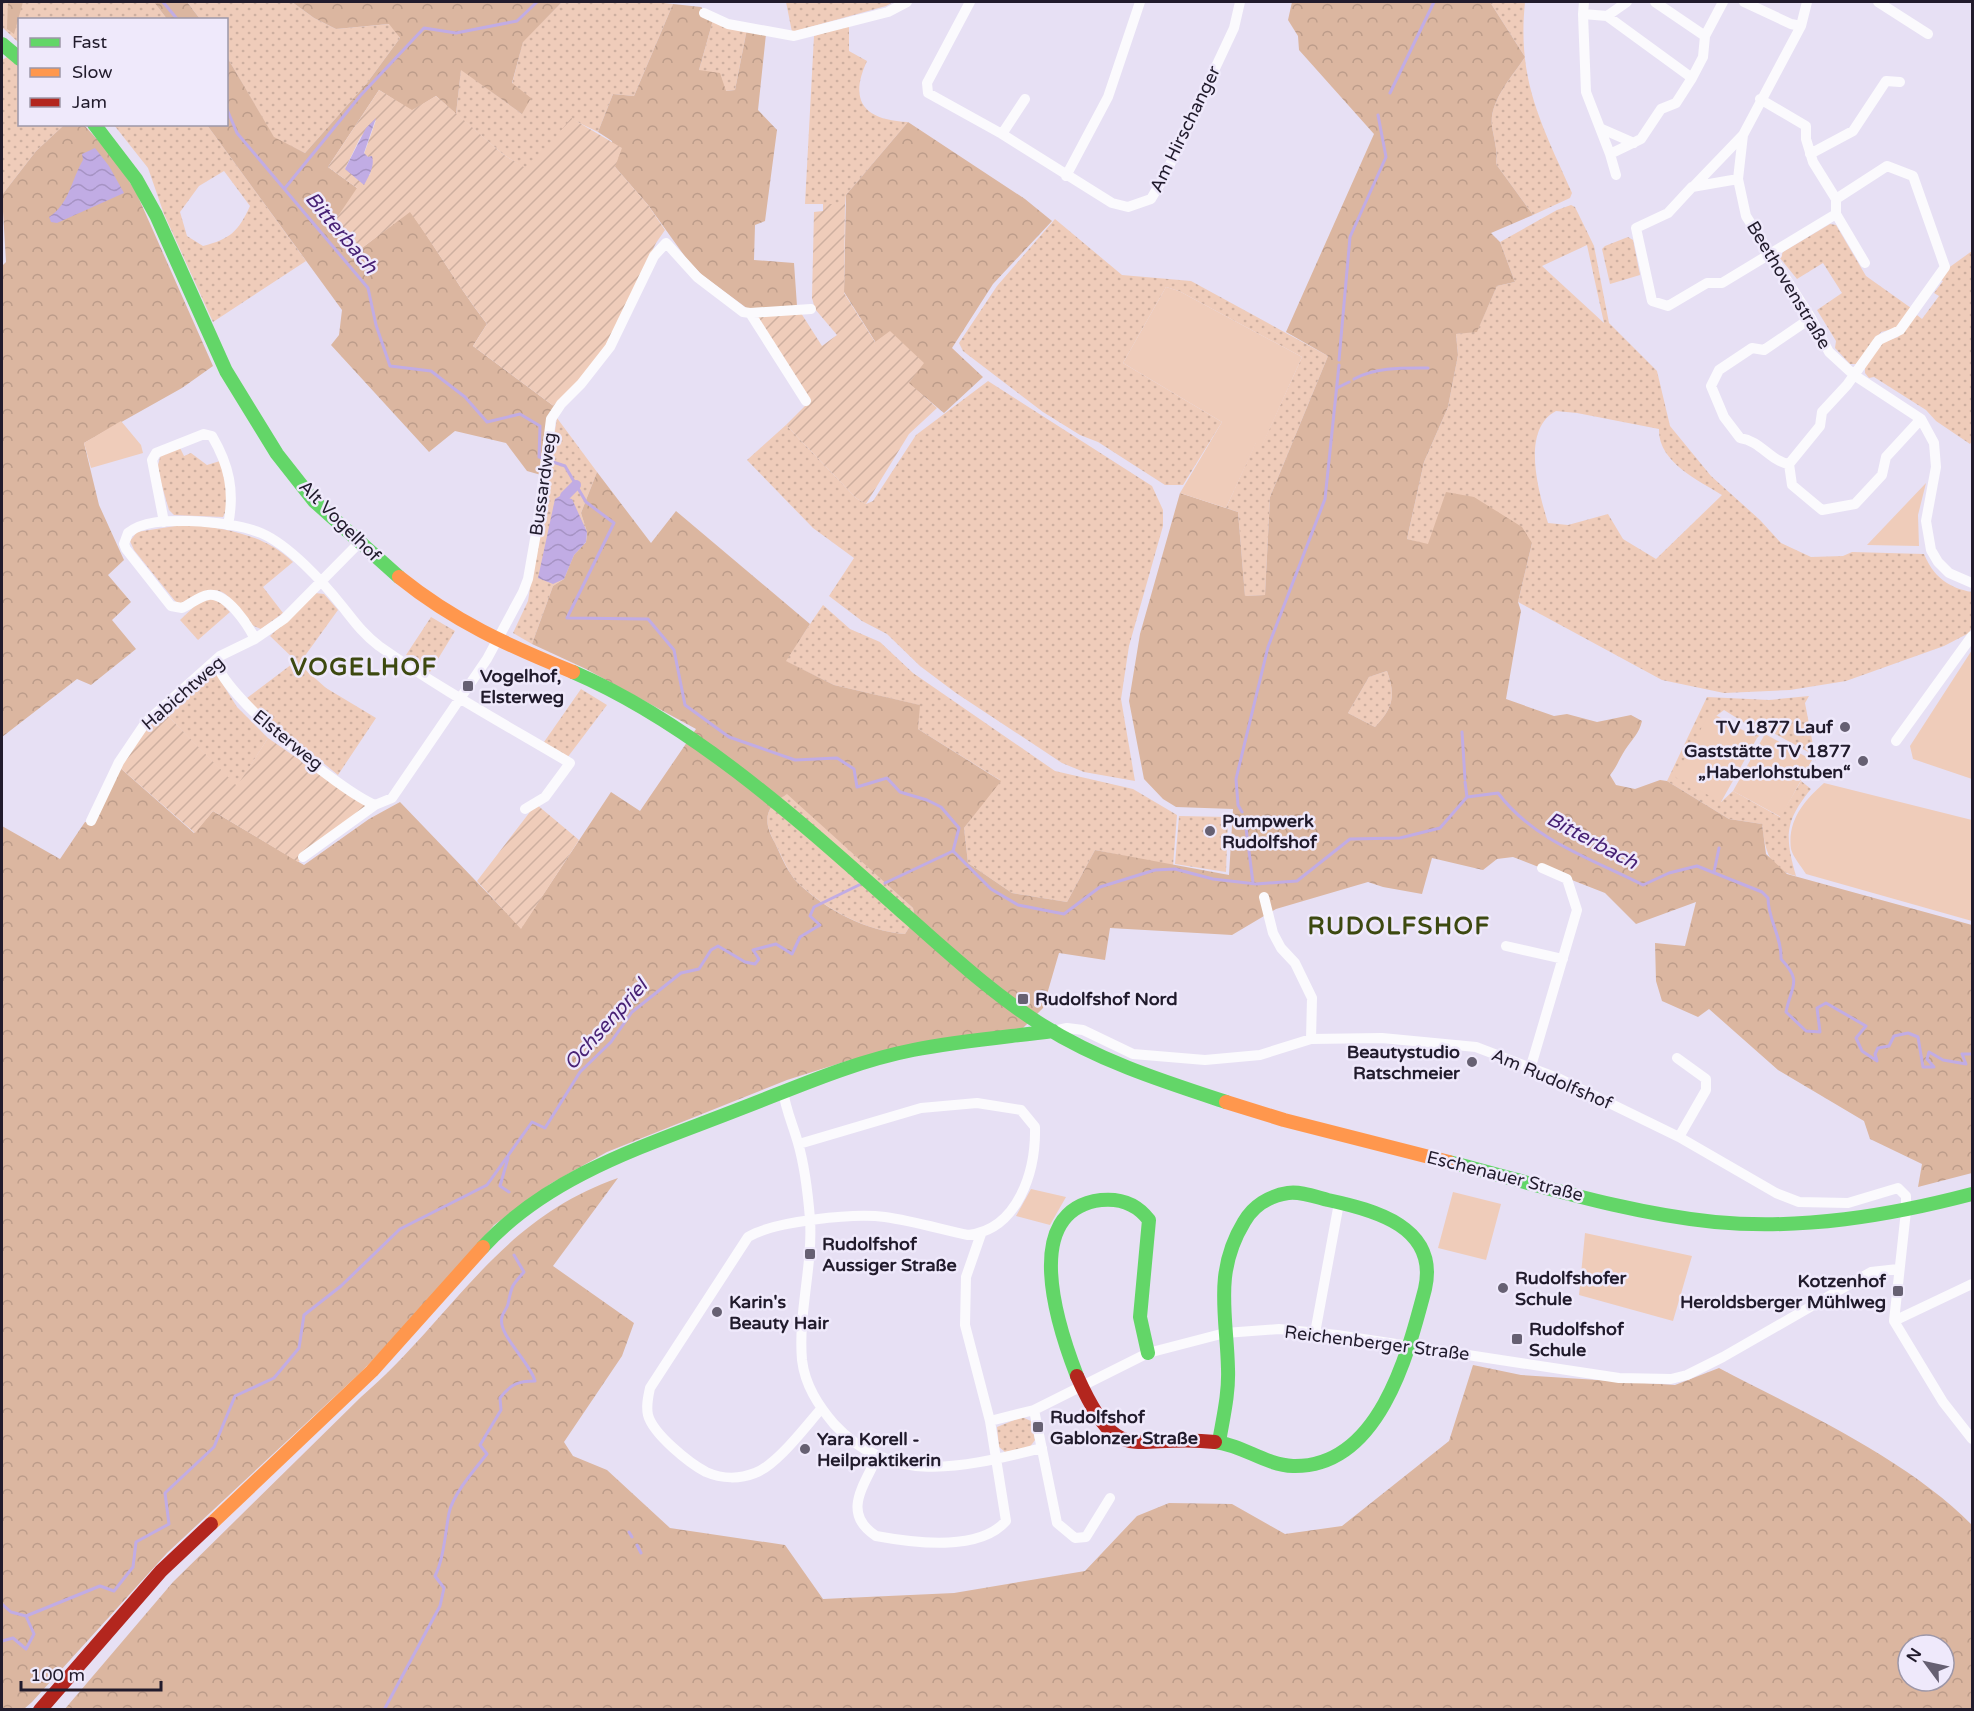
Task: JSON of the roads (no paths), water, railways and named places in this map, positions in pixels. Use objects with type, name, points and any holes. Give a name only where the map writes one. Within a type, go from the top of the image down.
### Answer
[{"type":"street","points":[[704,13],[728,24],[794,36],[888,12],[907,2]]},
{"type":"street","name":"Am Hirschanger","points":[[970,2],[926,89],[928,93],[1002,135],[1112,203],[1128,207],[1151,199],[1165,176],[1233,28],[1240,2]]},
{"type":"street","points":[[1066,176],[1108,97],[1140,2]]},
{"type":"street","points":[[1584,2],[1586,92],[1602,129],[1616,175]]},
{"type":"street","points":[[1607,16],[1627,2]]},
{"type":"street","points":[[1655,2],[1705,36]]},
{"type":"street","points":[[1610,154],[1641,139],[1661,110],[1676,103],[1703,57],[1705,36],[1723,2]]},
{"type":"street","points":[[1744,2],[1791,24],[1801,26]]},
{"type":"street","name":"Beethovenstraße","points":[[1808,2],[1801,26],[1760,99],[1743,135],[1738,179],[1746,216],[1811,318],[1829,352],[1854,375],[1921,419],[1935,443],[1936,467],[1926,521],[1931,549],[1938,562],[1949,573],[1972,583]]},
{"type":"street","points":[[1878,2],[1928,34]]},
{"type":"street","points":[[1583,14],[1607,16],[1692,78]]},
{"type":"street","points":[[1810,154],[1853,131],[1886,81],[1900,82]]},
{"type":"street","points":[[1002,135],[1025,99]]},
{"type":"street","points":[[1760,99],[1806,126],[1806,139],[1810,154],[1836,200],[1836,214],[1865,264]]},
{"type":"street","name":"Alt Vogelhof","points":[[96,126],[136,179],[156,215],[226,371],[277,454],[314,501],[399,577],[463,625],[498,641]]},
{"type":"street","points":[[1602,129],[1634,143]]},
{"type":"street","points":[[1743,135],[1668,213],[1636,228],[1652,301],[1668,306],[1707,283],[1722,283],[1836,214]]},
{"type":"street","points":[[1836,200],[1887,166],[1913,176],[1945,267],[1900,330],[1879,340],[1854,375],[1822,412],[1820,426],[1790,464],[1792,485],[1822,510],[1855,504],[1882,475],[1886,457],[1921,419]]},
{"type":"street","points":[[1692,187],[1738,179]]},
{"type":"street","name":"Bussardweg","points":[[498,641],[528,579],[552,419],[561,404],[581,384],[605,354],[654,256],[662,245],[666,243],[697,277],[743,312],[750,313]]},
{"type":"street","points":[[806,401],[750,313],[811,309]]},
{"type":"street","points":[[1790,464],[1780,463],[1754,440],[1740,438],[1724,417],[1711,386],[1719,370],[1727,364],[1752,348],[1764,350],[1811,318]]},
{"type":"street","points":[[164,522],[152,460],[156,453],[204,434],[212,436],[228,470],[232,496],[228,525]]},
{"type":"street","points":[[255,639],[245,623],[217,596],[210,594],[201,597],[182,608],[171,606],[126,549],[125,536],[132,530],[164,522],[228,525],[261,532],[271,538],[293,555],[320,583],[362,633],[460,698],[570,763],[545,796],[525,809]]},
{"type":"street","name":"Habichtweg","points":[[91,821],[108,783],[134,736],[161,707],[216,660],[255,639],[284,619],[359,543]]},
{"type":"street","points":[[1896,741],[1972,636]]},
{"type":"street","points":[[303,857],[375,805],[393,798],[498,641]]},
{"type":"street","name":"Eschenauer Straße","points":[[498,641],[613,692],[682,734],[787,810],[940,945],[1010,1002],[1053,1031],[1112,1062],[1183,1089],[1284,1120],[1614,1204],[1719,1222],[1810,1223],[1906,1211],[1972,1194]]},
{"type":"street","name":"Elsterweg","points":[[216,660],[221,674],[233,690],[271,730],[375,805]]},
{"type":"street","points":[[1531,1066],[1577,910],[1572,887],[1567,879],[1542,868]]},
{"type":"street","points":[[1264,897],[1273,933],[1281,948],[1295,963],[1312,998],[1311,1039]]},
{"type":"street","points":[[1506,946],[1563,959]]},
{"type":"street","name":"Am Rudolfshof","points":[[1053,1031],[1067,1028],[1083,1030],[1118,1050],[1141,1056],[1205,1060],[1260,1054],[1311,1039],[1382,1038],[1476,1047],[1531,1066],[1679,1137],[1776,1193],[1799,1202],[1848,1203],[1898,1188],[1906,1196],[1906,1211]]},
{"type":"street","points":[[40,1710],[161,1571],[372,1371],[505,1224],[555,1188],[599,1164],[783,1090],[842,1069],[913,1050],[1053,1031]]},
{"type":"street","points":[[1677,1058],[1706,1079],[1706,1090],[1679,1137]]},
{"type":"street","points":[[783,1090],[799,1144],[810,1220],[810,1254],[801,1327],[802,1362],[810,1391],[821,1409],[847,1438],[878,1457],[915,1467],[938,1468],[997,1459],[1042,1448]]},
{"type":"street","points":[[799,1144],[921,1108],[977,1103],[1021,1110],[1030,1118],[1035,1127],[1035,1142],[1029,1172],[1017,1203],[1006,1219],[981,1234],[968,1236],[882,1217],[810,1220],[761,1229],[748,1237],[651,1388],[647,1414],[654,1429],[706,1472],[740,1478],[759,1472],[765,1467],[821,1409]]},
{"type":"street","points":[[1148,1353],[1140,1317],[1149,1220],[1143,1211],[1132,1203],[1108,1200],[1086,1202],[1071,1211],[1054,1232],[1050,1251],[1053,1300],[1062,1338],[1104,1429],[1118,1439],[1139,1443],[1219,1442],[1278,1464],[1296,1467],[1322,1462],[1366,1433],[1393,1394],[1409,1346],[1428,1275],[1424,1256],[1414,1236],[1394,1219],[1291,1192],[1278,1194],[1259,1203],[1246,1215],[1237,1233],[1223,1282],[1228,1378],[1219,1442]]},
{"type":"street","points":[[1315,1333],[1339,1203]]},
{"type":"street","points":[[1906,1211],[1894,1321],[1943,1402],[1972,1439]]},
{"type":"street","points":[[878,1457],[856,1508],[858,1518],[867,1530],[876,1536],[951,1542],[975,1540],[996,1532],[1006,1521],[990,1421],[965,1325],[966,1276],[981,1234]]},
{"type":"street","name":"Reichenberger Straße","points":[[990,1421],[1034,1410],[1148,1353],[1225,1333],[1279,1329],[1619,1378],[1671,1379],[1687,1375],[1723,1357],[1871,1272],[1898,1269]]},
{"type":"street","points":[[1894,1321],[1972,1284]]},
{"type":"street","points":[[1034,1410],[1057,1522],[1075,1538],[1086,1537],[1110,1498]]},
{"type":"water","points":[[376,118],[364,153],[368,157],[372,156],[373,163],[364,185],[345,169],[366,128]]},
{"type":"water","points":[[95,148],[109,166],[124,193],[57,223],[51,222],[49,217],[56,212],[66,198],[83,160],[82,154]]},
{"type":"water","points":[[560,496],[572,499],[587,532],[586,542],[574,555],[564,579],[553,584],[538,578],[555,499]]},
{"type":"waterway","name":"Bitterbach","points":[[163,2],[176,18]]},
{"type":"waterway","points":[[285,188],[360,96],[424,28],[456,33],[517,21],[537,2]]},
{"type":"waterway","points":[[1390,93],[1434,2]]},
{"type":"waterway","name":"Bitterbach","points":[[228,112],[237,133],[368,288],[376,325],[390,366],[431,371],[465,397],[487,422],[520,414],[540,426],[539,457],[543,458]]},
{"type":"waterway","points":[[1339,360],[1350,237],[1386,157],[1378,115]]},
{"type":"waterway","points":[[1242,812],[1238,805],[1236,779],[1268,647],[1325,499],[1339,365]]},
{"type":"waterway","points":[[1354,379],[1380,370],[1428,368]]},
{"type":"waterway","points":[[1337,388],[1349,382]]},
{"type":"waterway","name":"Bitterbach","points":[[550,461],[565,466],[586,502],[614,523],[567,618],[648,619],[674,650],[685,705],[729,737],[795,760],[837,758],[854,769],[857,787],[887,778],[900,792],[941,807],[959,828],[953,851]]},
{"type":"waterway","points":[[565,496],[576,485]]},
{"type":"waterway","points":[[1462,732],[1465,779]]},
{"type":"waterway","points":[[1465,782],[1467,797]]},
{"type":"waterway","name":"Bitterbach","points":[[953,851],[991,889],[1018,905],[1064,914],[1100,887],[1155,870],[1175,869],[1213,879],[1256,884],[1297,881],[1350,839],[1400,838],[1440,828],[1467,797],[1498,793],[1512,810],[1546,836],[1643,885],[1669,873],[1697,866],[1762,892],[1768,898],[1781,959],[1794,979],[1786,1012],[1806,1031],[1820,1032],[1817,1008],[1826,1003],[1866,1026],[1856,1038],[1862,1051],[1877,1061],[1875,1054],[1878,1048],[1889,1046],[1894,1036],[1908,1033],[1918,1037],[1923,1067],[1934,1067],[1927,1059],[1929,1052],[1943,1060],[1966,1064],[1962,1054],[1972,1054]]},
{"type":"waterway","points":[[1245,820],[1253,883]]},
{"type":"waterway","points":[[1714,872],[1719,848]]},
{"type":"waterway","name":"Ochsenpriel","points":[[885,883],[953,851]]},
{"type":"waterway","points":[[2,1641],[13,1638],[26,1649],[34,1634],[26,1616],[100,1586],[114,1591],[133,1567],[136,1542],[169,1524],[165,1493],[214,1447],[235,1396],[274,1378],[299,1348],[304,1315],[341,1286],[400,1229],[487,1185],[532,1122],[545,1128],[580,1072],[611,1042],[632,1012],[681,973],[699,969],[711,950],[718,946],[745,962],[755,964],[759,959],[753,950],[776,944],[792,954],[800,937],[820,925],[810,916],[814,907],[859,885]]},
{"type":"waterway","points":[[508,1158],[500,1186],[509,1192]]},
{"type":"waterway","points":[[384,1710],[440,1606],[444,1588],[435,1576],[442,1554],[451,1506],[487,1454],[480,1445],[501,1410],[500,1398],[515,1384],[535,1381],[504,1332],[502,1324],[510,1293],[524,1272],[514,1255]]},
{"type":"waterway","points":[[629,1532],[632,1537]]},
{"type":"waterway","points":[[637,1545],[641,1553]]},
{"type":"waterway","points":[[2,1604],[11,1612],[26,1616]]},
{"type":"place","name":"Vogelhof, Elsterweg","points":[[468,686]]},
{"type":"place","name":"TV 1877 Lauf","points":[[1845,727]]},
{"type":"place","name":"Gaststätte TV 1877 „Haberlohstuben“","points":[[1863,761]]},
{"type":"place","name":"Pumpwerk Rudolfshof","points":[[1210,831]]},
{"type":"place","name":"Rudolfshof Nord","points":[[1023,999]]},
{"type":"place","name":"Beautystudio Ratschmeier","points":[[1472,1062]]},
{"type":"place","name":"Rudolfshof Aussiger Straße","points":[[810,1254]]},
{"type":"place","name":"Rudolfshofer Schule","points":[[1503,1288]]},
{"type":"place","name":"Kotzenhof Heroldsberger Mühlweg","points":[[1898,1291]]},
{"type":"place","name":"Karin's Beauty Hair","points":[[717,1312]]},
{"type":"place","name":"Rudolfshof Schule","points":[[1517,1339]]},
{"type":"place","name":"Rudolfshof Gablonzer Straße","points":[[1038,1427]]},
{"type":"place","name":"Yara Korell - Heilpraktikerin","points":[[805,1449]]},
{"type":"district","name":"VOGELHOF","points":[[364,667]]},
{"type":"district","name":"RUDOLFSHOF","points":[[1399,926]]}]
